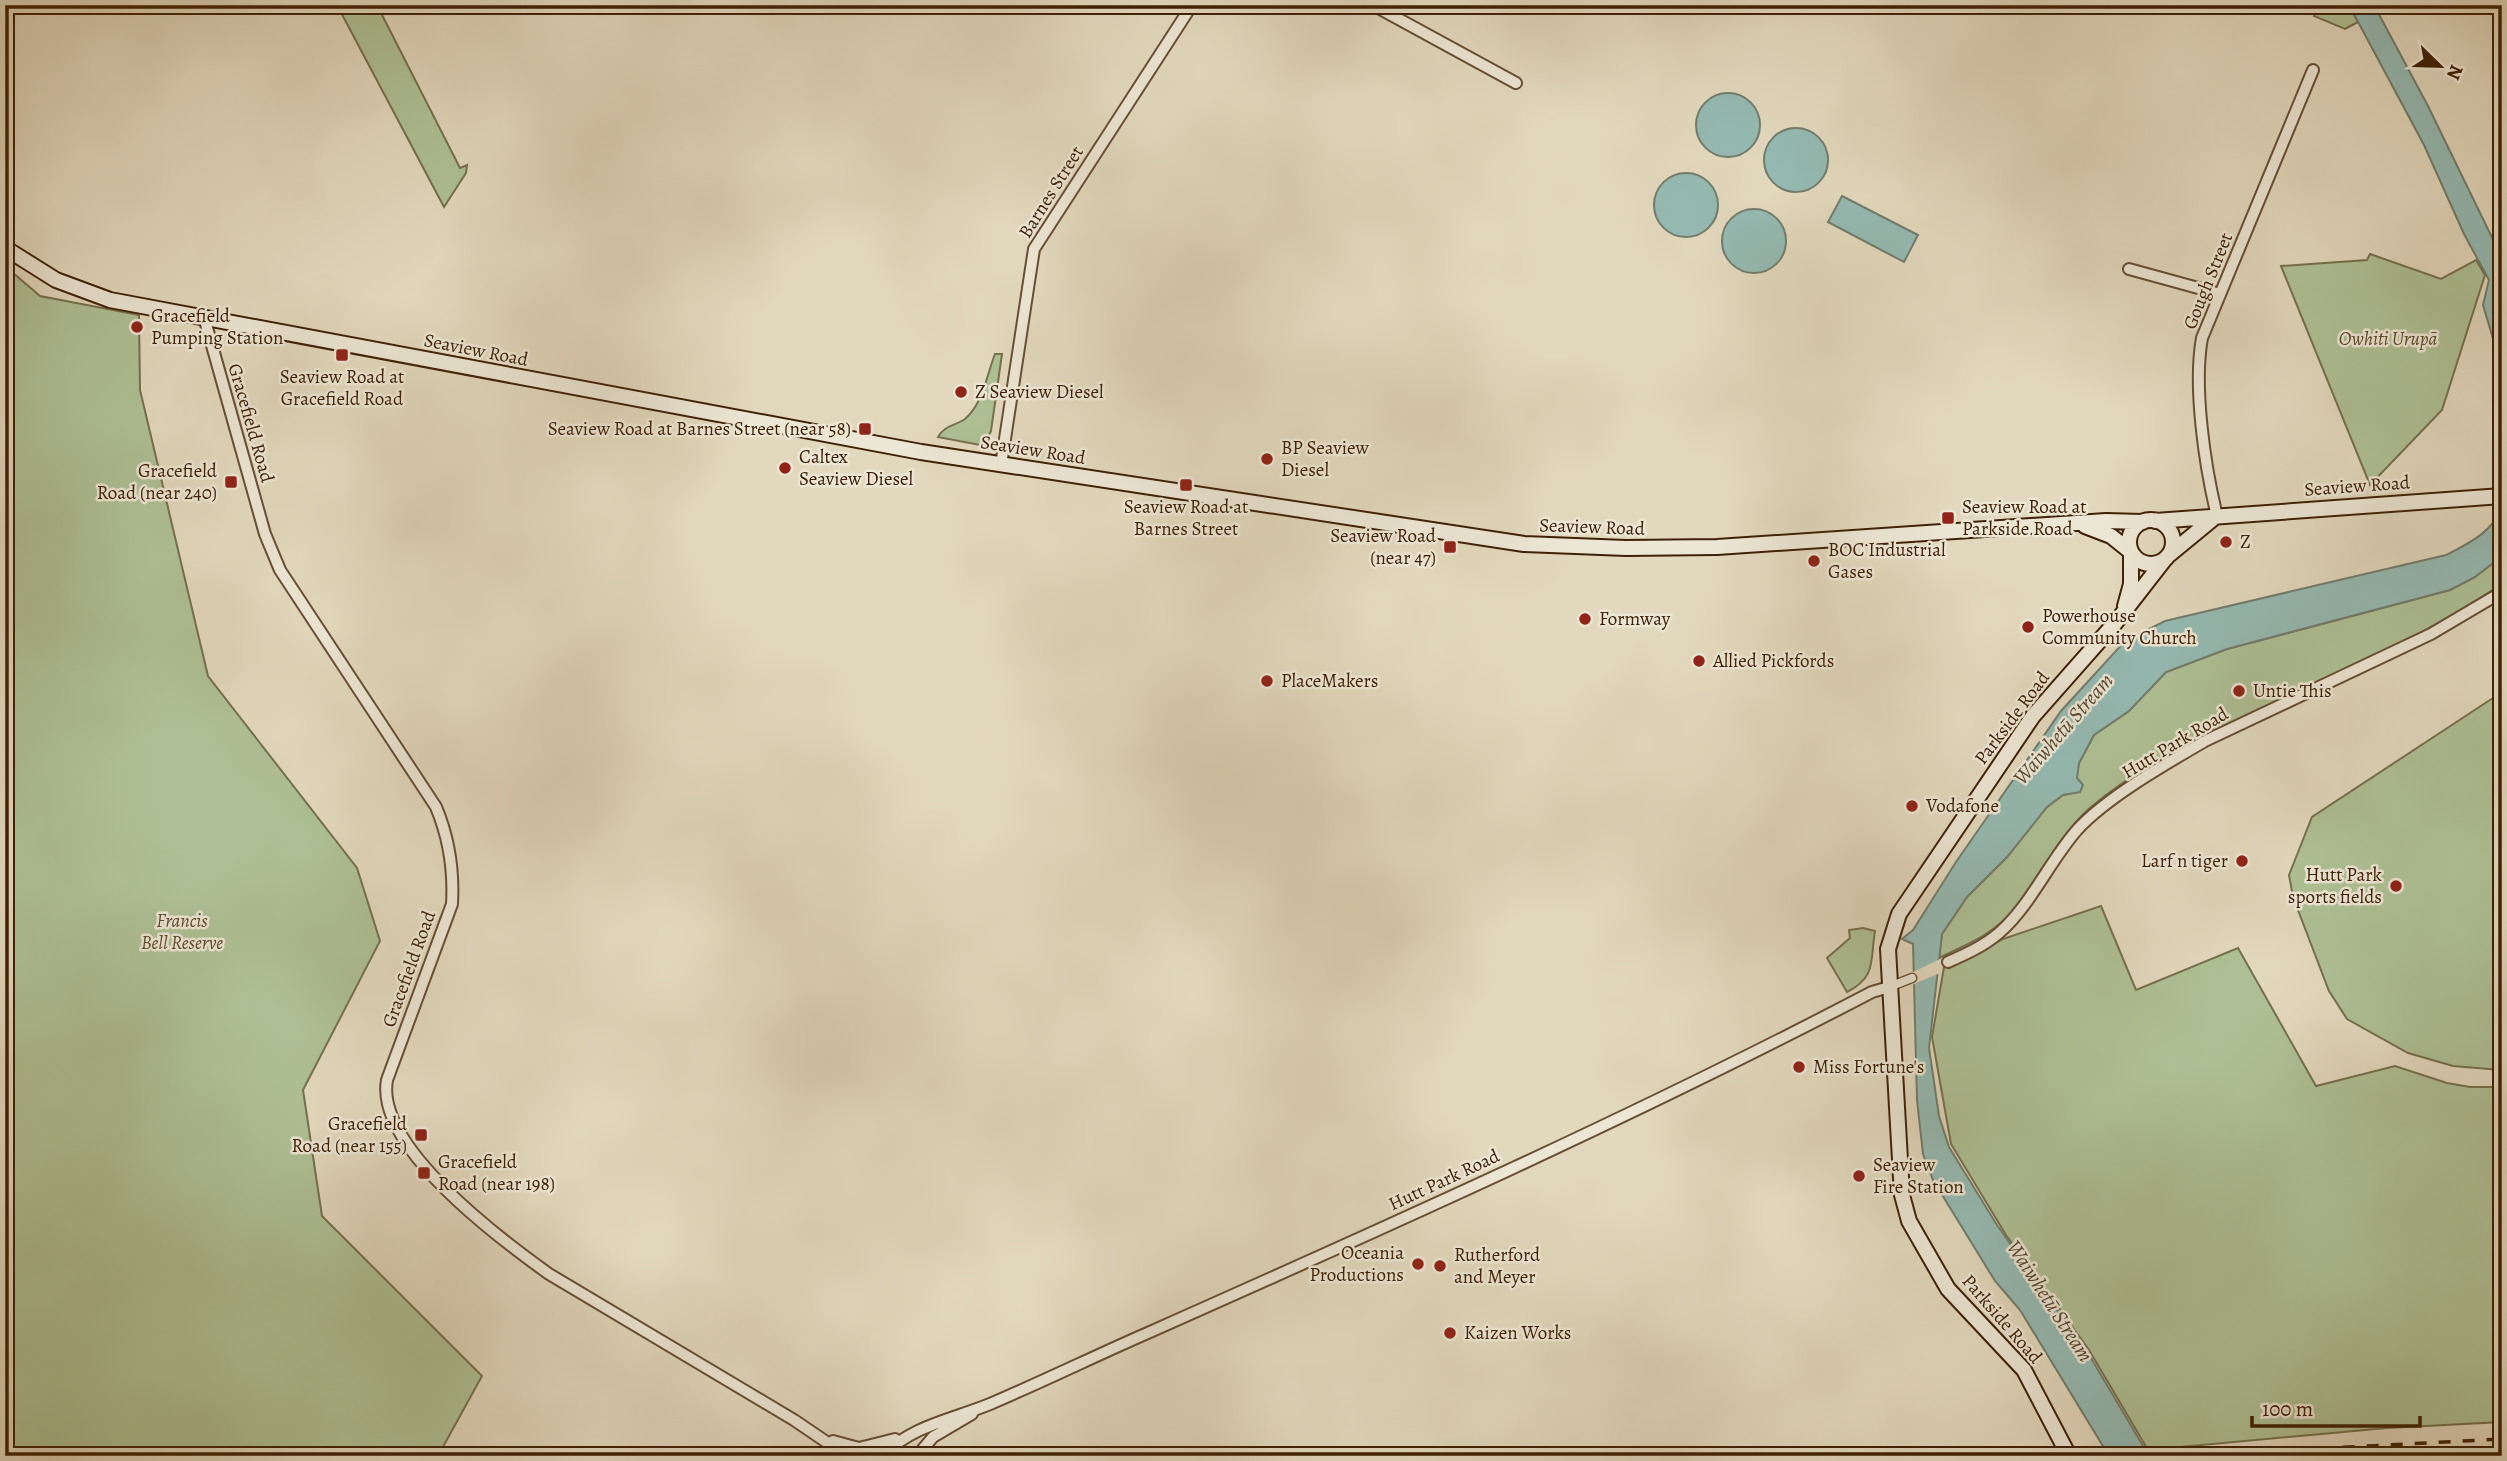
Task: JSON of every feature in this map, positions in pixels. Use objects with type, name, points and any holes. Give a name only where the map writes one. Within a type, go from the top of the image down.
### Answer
[{"type":"main road","name":"Seaview Road","points":[[5,248],[41,272],[89,294],[826,436],[1444,534],[1570,547],[1717,547],[2149,521],[2499,496]]},
{"type":"main road","points":[[2167,557],[2173,543],[2170,531],[2149,521],[2131,533],[2132,552],[2145,563],[2159,563],[2167,557],[2216,516]]},
{"type":"main road","name":"Seaview Road","points":[[2077,524],[2109,535],[2132,552]]},
{"type":"main road","name":"Parkside Road","points":[[2123,614],[2130,584],[2132,552]]},
{"type":"main road","name":"Parkside Road","points":[[2069,1456],[2024,1370],[1959,1303],[1909,1221],[1902,1195],[1888,949],[1899,914],[2033,716],[2123,614],[2167,557]]},
{"type":"street","name":"Barnes Street","points":[[1001,465],[1034,250],[1192,5]]},
{"type":"street","points":[[1373,5],[1516,83]]},
{"type":"street","name":"Gough Street","points":[[2216,516],[2210,487],[2199,358],[2203,338],[2313,70]]},
{"type":"street","points":[[2129,270],[2220,294]]},
{"type":"street","name":"Gracefield Road","points":[[204,317],[265,534],[281,570],[436,807],[447,834],[454,880],[452,904],[387,1080],[384,1094],[389,1112],[427,1169],[510,1247],[549,1274],[824,1438],[847,1456]]},
{"type":"street","name":"Hutt Park Road","points":[[1948,962],[2000,932],[2076,831],[2092,815],[2164,766],[2205,741],[2431,634],[2502,592]]},
{"type":"street","name":"Hutt Park Road","points":[[824,1438],[859,1448],[903,1437],[986,1405],[1631,1113],[1872,992],[1912,978]]},
{"type":"street","name":"Hutt Park Road","points":[[920,1453],[933,1437],[986,1405]]},
{"type":"street","name":"Hutt Park Road","points":[[882,1456],[903,1437]]},
{"type":"green space","points":[[337,5],[377,5],[460,168],[467,165],[466,173],[444,207]]},
{"type":"green space","points":[[2318,5],[2349,5],[2358,22],[2345,29],[2314,16]]},
{"type":"green space","name":"Owhiti Urupā","points":[[2370,254],[2441,279],[2476,260],[2485,275],[2442,410],[2370,485],[2281,266],[2367,260]]},
{"type":"green space","name":"Francis Bell Reserve","points":[[5,266],[40,296],[139,315],[140,390],[208,676],[357,868],[380,941],[303,1090],[322,1216],[482,1376],[438,1456],[5,1456]]},
{"type":"green space","points":[[995,354],[1002,354],[991,431],[987,440],[980,445],[938,437],[944,430],[971,413],[980,397]]},
{"type":"green space","points":[[2502,556],[2502,584],[2442,621],[2379,654],[2189,744],[2128,779],[2078,819],[2018,904],[2000,924],[1983,936],[1939,958],[1942,934],[1967,897],[2007,857],[2047,807],[2063,795],[2073,793],[2079,763],[2094,735],[2129,711],[2166,672],[2227,649],[2450,590],[2475,577]]},
{"type":"green space","name":"Hutt Park sports fields","points":[[2502,692],[2501,1070],[2453,1066],[2408,1053],[2347,1019],[2329,991],[2293,897],[2289,875],[2312,817]]},
{"type":"green space","points":[[2101,906],[2136,990],[2238,948],[2316,1086],[2395,1066],[2447,1083],[2470,1087],[2502,1087],[2502,1422],[2387,1428],[2148,1450],[2089,1350],[2006,1235],[1951,1144],[1932,1037],[1944,967],[2003,939]]},
{"type":"green space","points":[[1863,928],[1875,931],[1870,967],[1863,980],[1847,992],[1827,958],[1850,938],[1849,930]]},
{"type":"water","points":[[2349,5],[2374,5],[2428,106],[2502,258],[2502,444],[2494,400],[2497,352],[2483,305],[2489,280],[2464,234],[2424,145]]},
{"type":"water","points":[[1728,93],[1746,99],[1754,107],[1760,125],[1754,143],[1746,151],[1728,157],[1710,151],[1702,143],[1696,125],[1702,107],[1710,99]]},
{"type":"water","points":[[1796,128],[1814,134],[1822,142],[1828,160],[1822,178],[1814,186],[1796,192],[1778,186],[1770,178],[1764,160],[1770,142],[1778,134]]},
{"type":"water","points":[[1686,173],[1704,179],[1712,187],[1718,205],[1712,223],[1704,231],[1686,237],[1668,231],[1660,223],[1654,205],[1660,187],[1668,179]]},
{"type":"water","points":[[1842,196],[1918,235],[1904,262],[1828,222]]},
{"type":"water","points":[[1754,209],[1772,215],[1780,223],[1786,241],[1780,259],[1772,267],[1754,273],[1736,267],[1728,259],[1722,241],[1728,223],[1736,215]]},
{"type":"water","name":"Waiwhetū Stream","points":[[2502,505],[2502,556],[2475,577],[2450,590],[2227,649],[2166,672],[2129,711],[2094,735],[2079,763],[2077,778],[2083,785],[2080,792],[2063,795],[2047,807],[2007,857],[1967,897],[1942,934],[1929,1048],[1939,1116],[1949,1147],[1997,1225],[2088,1353],[2149,1456],[2109,1456],[2020,1310],[1995,1281],[1933,1180],[1923,1154],[1917,1100],[1913,944],[1902,939],[1913,930],[1956,862],[2061,711],[2125,641],[2165,621],[2446,555],[2472,541],[2487,529]]},
{"type":"pier","points":[[1940,959],[1940,973],[1912,985],[1911,973]]},
{"type":"railway","points":[[2175,1456],[2502,1439]]},
{"type":"railway","points":[[2432,1456],[2502,1452]]},
{"type":"place","name":"Gracefield Pumping Station","points":[[137,327]]},
{"type":"place","name":"Seaview Road at Gracefield Road","points":[[342,355]]},
{"type":"place","name":"Z Seaview Diesel","points":[[961,392]]},
{"type":"place","name":"Seaview Road at Barnes Street (near 58)","points":[[865,429]]},
{"type":"place","name":"BP Seaview Diesel","points":[[1267,459]]},
{"type":"place","name":"Caltex Seaview Diesel","points":[[785,468]]},
{"type":"place","name":"Gracefield Road (near 240)","points":[[231,482]]},
{"type":"place","name":"Seaview Road at Barnes Street","points":[[1186,485]]},
{"type":"place","name":"Seaview Road at Parkside Road","points":[[1948,518]]},
{"type":"place","name":"Z","points":[[2226,542]]},
{"type":"place","name":"Seaview Road (near 47)","points":[[1450,547]]},
{"type":"place","name":"BOC Industrial Gases","points":[[1814,561]]},
{"type":"place","name":"Formway","points":[[1585,619]]},
{"type":"place","name":"Powerhouse Community Church","points":[[2028,627]]},
{"type":"place","name":"Allied Pickfords","points":[[1699,661]]},
{"type":"place","name":"PlaceMakers","points":[[1267,681]]},
{"type":"place","name":"Untie This","points":[[2239,691]]},
{"type":"place","name":"Vodafone","points":[[1912,806]]},
{"type":"place","name":"Larf n tiger","points":[[2242,861]]},
{"type":"place","name":"Hutt Park sports fields","points":[[2396,886]]},
{"type":"place","name":"Miss Fortune's","points":[[1799,1067]]},
{"type":"place","name":"Gracefield Road (near 155)","points":[[421,1135]]},
{"type":"place","name":"Gracefield Road (near 198)","points":[[424,1173]]},
{"type":"place","name":"Seaview Fire Station","points":[[1859,1176]]},
{"type":"place","name":"Oceania Productions","points":[[1418,1264]]},
{"type":"place","name":"Rutherford and Meyer","points":[[1440,1266]]},
{"type":"place","name":"Kaizen Works","points":[[1450,1333]]}]
